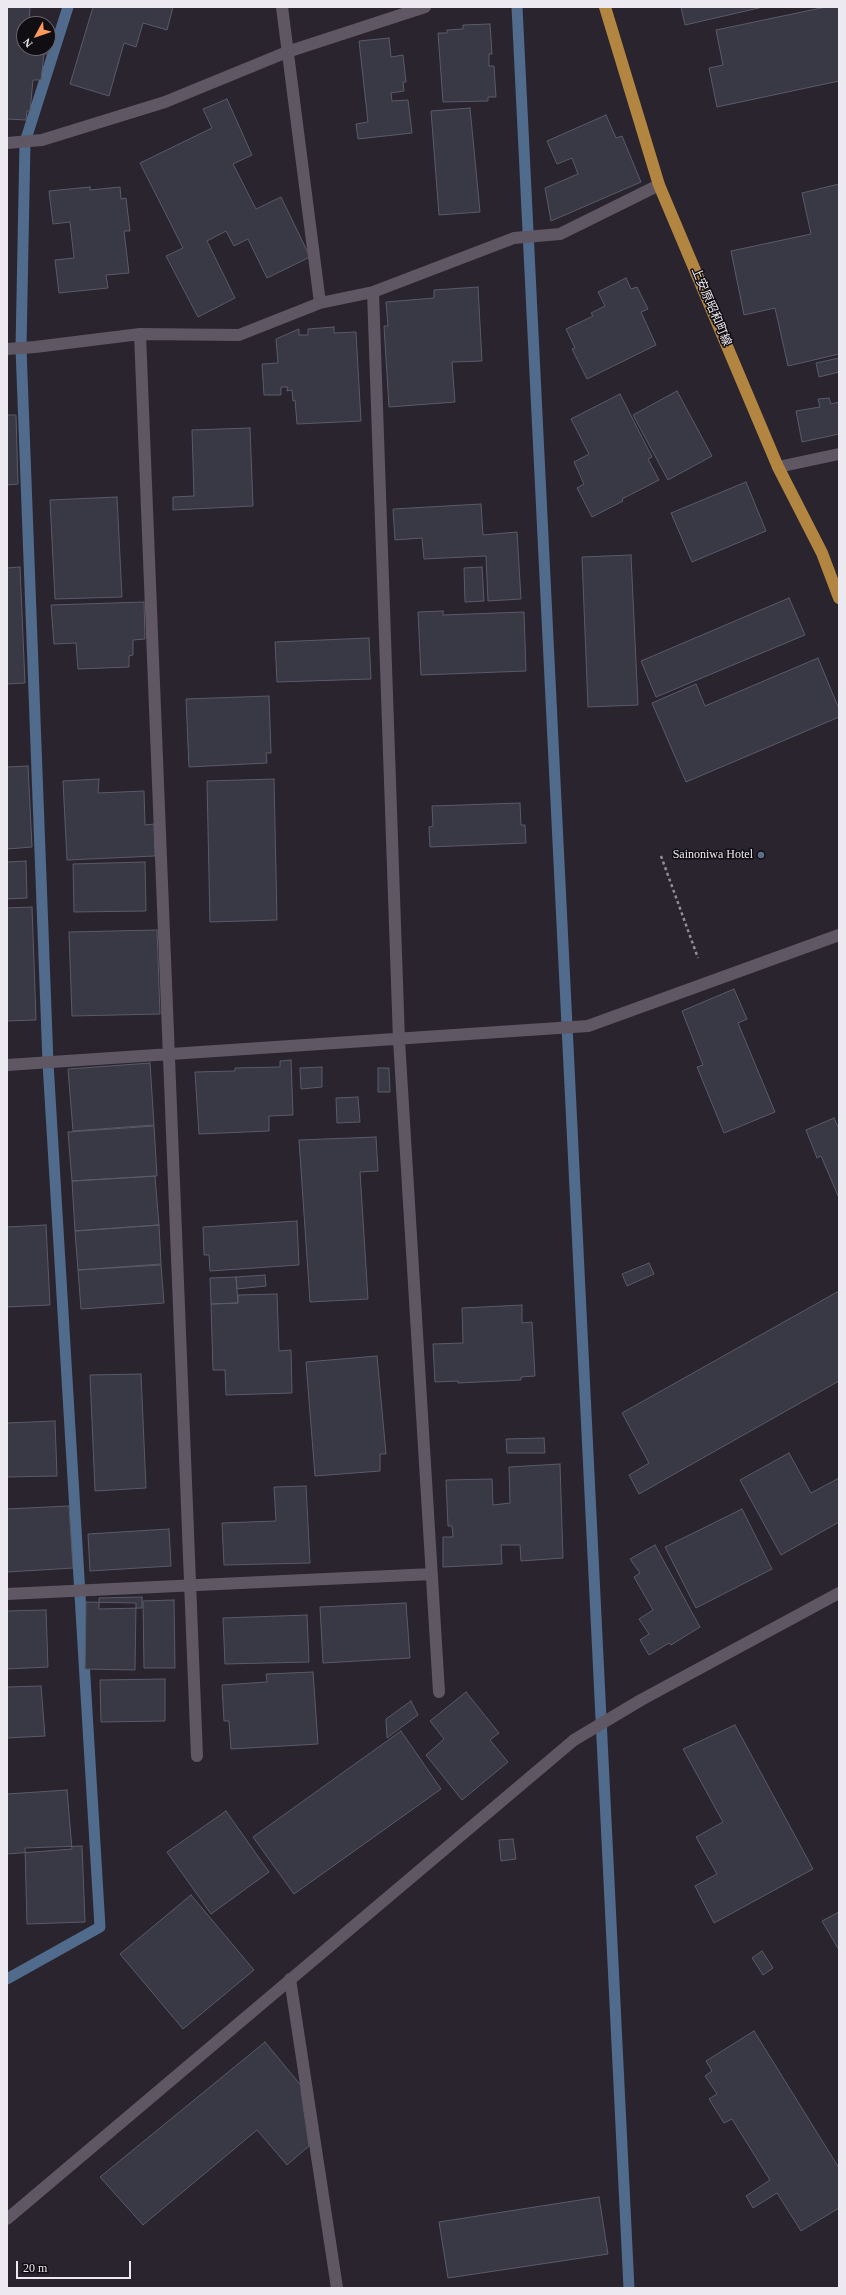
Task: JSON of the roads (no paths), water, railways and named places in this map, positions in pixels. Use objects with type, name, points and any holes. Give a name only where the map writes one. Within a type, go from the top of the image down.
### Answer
[{"type":"main road","name":"上安原昭和町線","points":[[605,7],[660,185],[778,467],[822,553],[839,598]]},
{"type":"street","points":[[282,7],[320,304]]},
{"type":"street","points":[[8,143],[42,140],[165,102],[287,52],[425,7]]},
{"type":"street","points":[[7,349],[140,334],[240,335],[320,304],[373,292],[514,238],[560,234],[660,185]]},
{"type":"street","points":[[373,292],[399,1040],[439,1692]]},
{"type":"street","points":[[140,334],[197,1756]]},
{"type":"street","points":[[778,467],[839,454]]},
{"type":"street","points":[[7,1065],[527,1032],[588,1026],[839,935]]},
{"type":"street","points":[[7,1594],[432,1574]]},
{"type":"street","points":[[7,2219],[574,1740],[641,1700],[839,1593]]},
{"type":"street","points":[[290,1979],[337,2288]]},
{"type":"waterway","points":[[7,1979],[100,1927],[48,1063],[21,348],[25,142],[68,7]]},
{"type":"waterway","points":[[517,7],[629,2288]]},
{"type":"place","name":"Sainoniwa Hotel","points":[[761,855]]}]
